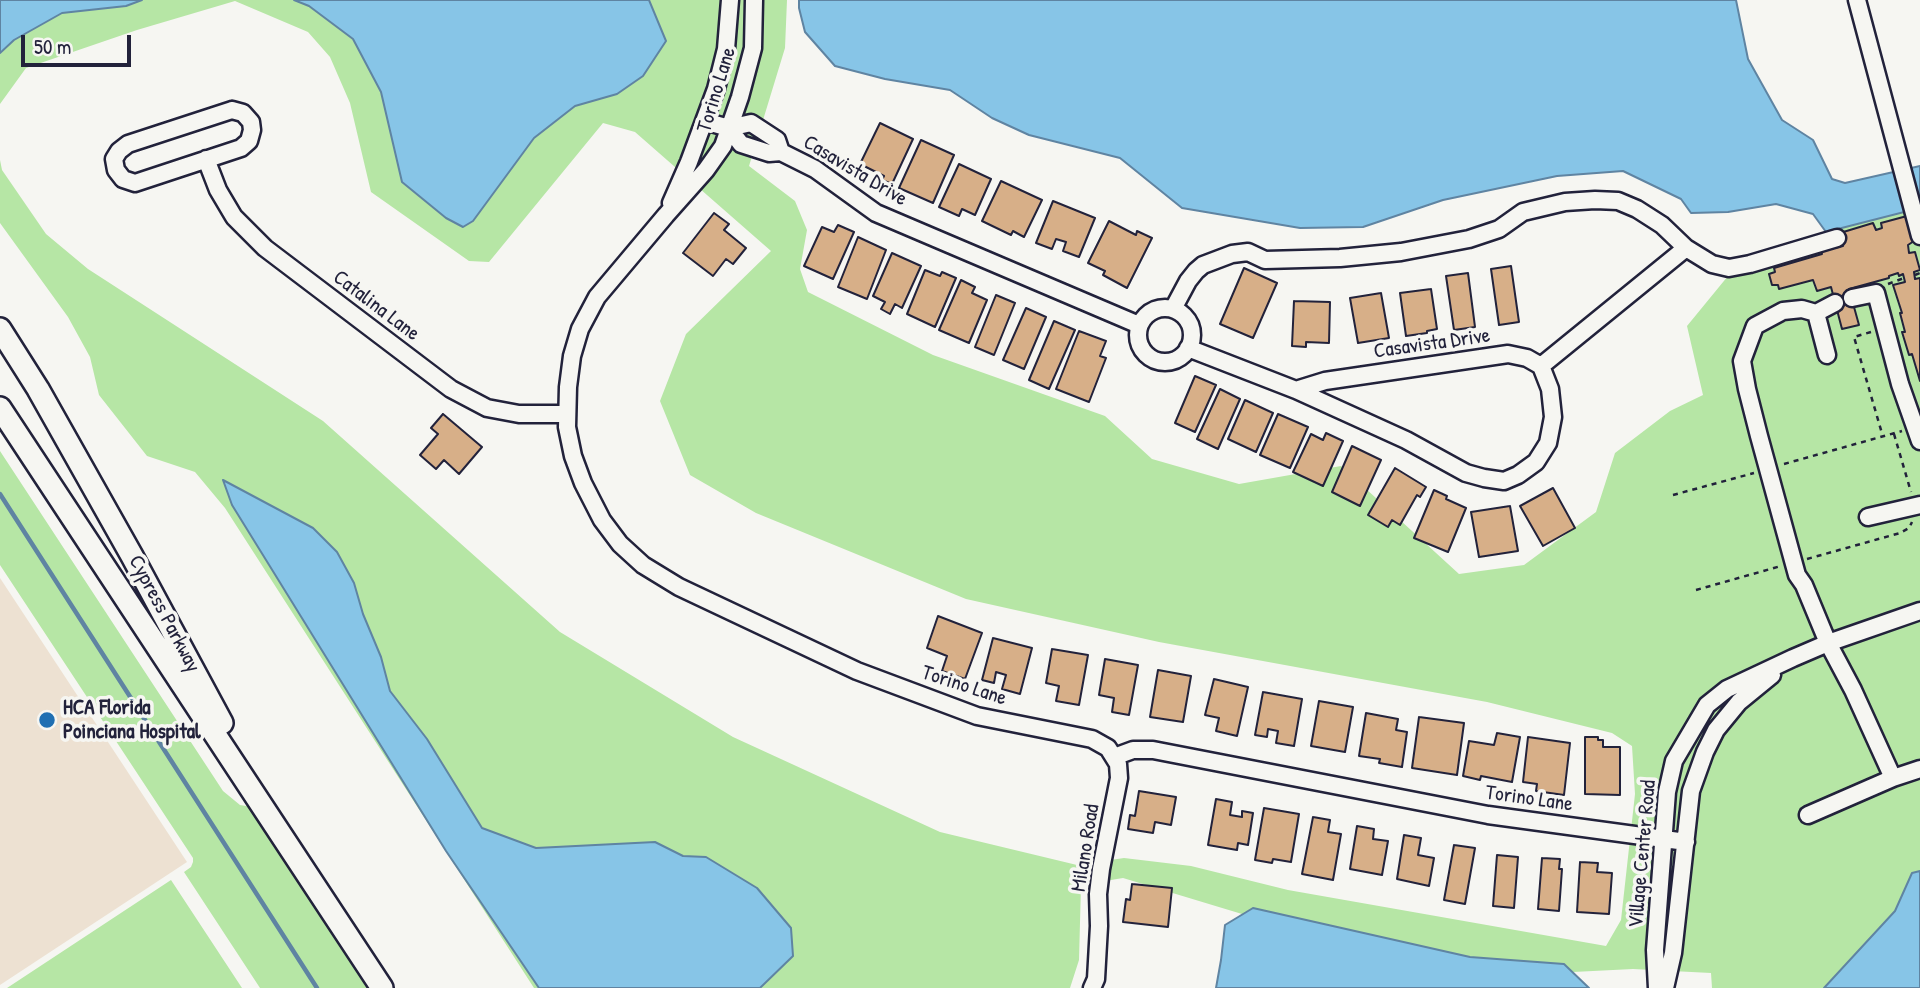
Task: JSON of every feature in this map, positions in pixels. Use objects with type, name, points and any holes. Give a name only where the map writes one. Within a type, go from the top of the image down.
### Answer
[{"type":"main road","name":"Cypress Parkway","points":[[0,329],[38,389],[107,510],[216,712],[324,901]]},
{"type":"main road","name":"Cypress Parkway","points":[[0,408],[382,988]]},
{"type":"street","name":"Torino Lane","points":[[666,215],[716,89],[726,49],[730,0]]},
{"type":"street","name":"Torino Lane","points":[[754,0],[753,48],[723,146],[706,170],[597,297],[580,329],[572,356],[566,428],[573,456],[601,520],[620,544],[643,565],[679,587],[857,670],[977,716],[1091,739],[1108,748],[1114,757],[1133,750],[1153,750],[1488,815],[1686,842]]},
{"type":"street","points":[[1858,1],[1920,236]]},
{"type":"street","points":[[232,110],[243,113],[251,122],[249,141],[241,148],[206,159],[135,183],[123,179],[116,170],[114,159],[119,150],[128,144],[232,110]]},
{"type":"street","points":[[704,121],[729,128]]},
{"type":"street","name":"Casavista Drive","points":[[729,128],[741,145],[769,153],[781,152],[815,169],[876,213],[1139,325]]},
{"type":"street","name":"Catalina Lane","points":[[206,159],[218,190],[234,217],[265,248],[451,389],[487,408],[519,414],[567,414]]},
{"type":"street","points":[[1173,309],[1196,271],[1203,265],[1232,254],[1248,252],[1265,260],[1340,258],[1401,251],[1469,239],[1499,229],[1523,212],[1564,202],[1618,201],[1662,225],[1686,248],[1712,264],[1729,268],[1837,238]]},
{"type":"street","points":[[1188,348],[1296,390],[1406,440],[1466,474],[1504,481],[1536,462],[1548,443],[1553,417],[1550,389],[1541,366],[1686,248]]},
{"type":"street","points":[[1852,298],[1876,293],[1917,434]]},
{"type":"street","points":[[1835,303],[1816,313],[1802,309],[1783,311],[1755,326],[1742,361],[1797,575],[1893,778]]},
{"type":"street","points":[[1159,308],[1173,309],[1189,322],[1191,339],[1183,355],[1167,362],[1157,361],[1143,351],[1139,343],[1139,325],[1150,311],[1159,308]]},
{"type":"street","points":[[1816,313],[1827,355]]},
{"type":"street","name":"Casavista Drive","points":[[1296,390],[1325,381],[1508,354],[1527,358],[1541,366]]},
{"type":"street","points":[[1868,517],[1917,506]]},
{"type":"street","name":"Village Center Road","points":[[1657,988],[1655,950],[1667,792],[1674,761],[1707,705],[1727,689],[1793,658],[1920,611]]},
{"type":"street","name":"Village Center Road","points":[[1665,988],[1673,953],[1691,791],[1705,752],[1716,730],[1739,702],[1793,658]]},
{"type":"street","name":"Milano Road","points":[[1093,988],[1096,979],[1101,869],[1119,778],[1118,764],[1114,757]]},
{"type":"street","points":[[1808,815],[1920,769]]},
{"type":"path","points":[[1915,275],[1920,273]]},
{"type":"path","points":[[1883,437],[1854,337],[1885,328]]},
{"type":"path","points":[[1673,495],[1894,434],[1917,434]]},
{"type":"path","points":[[1696,590],[1900,533],[1909,528],[1917,506],[1894,434]]},
{"type":"shaded area","name":"HCA Florida Poinciana Hospital","points":[[0,578],[187,862],[0,985]]},
{"type":"green space","points":[[0,0],[787,0],[785,48],[749,166],[795,201],[807,230],[800,269],[808,292],[933,355],[1105,416],[1152,459],[1239,484],[1341,466],[1459,574],[1524,565],[1596,512],[1615,453],[1670,411],[1703,395],[1687,326],[1737,265],[1825,232],[1845,183],[1920,166],[1920,988],[1712,988],[1711,973],[1633,969],[1493,976],[1394,944],[1242,914],[1123,878],[1081,885],[1079,960],[1070,988],[534,988],[225,508],[195,472],[147,456],[99,395],[90,357],[68,317],[0,223],[0,160],[2,170],[46,234],[88,269],[323,421],[560,632],[733,737],[940,832],[1077,865],[1124,858],[1191,866],[1288,890],[1606,946],[1621,920],[1635,794],[1632,746],[1612,733],[1487,702],[1159,642],[966,599],[756,513],[690,475],[660,401],[686,334],[771,251],[635,132],[603,123],[489,262],[469,261],[371,192],[350,103],[330,57],[308,32],[235,1],[137,30],[26,68],[0,104]]},
{"type":"green space","points":[[0,451],[223,791],[240,805],[252,807],[371,988],[260,988],[184,872],[191,867],[193,858],[0,565]]},
{"type":"green space","points":[[171,880],[242,988],[7,988]]},
{"type":"water","points":[[0,0],[142,0],[126,6],[62,13],[14,40],[0,53]]},
{"type":"water","points":[[294,0],[649,0],[666,41],[643,76],[617,94],[575,106],[534,138],[473,221],[463,227],[446,218],[402,182],[381,92],[353,39],[309,6]]},
{"type":"water","points":[[799,0],[1736,0],[1748,59],[1782,120],[1813,140],[1832,179],[1845,183],[1920,166],[1920,208],[1826,232],[1813,214],[1776,204],[1728,212],[1691,213],[1681,199],[1623,171],[1557,176],[1443,200],[1363,227],[1300,228],[1182,208],[1120,158],[1029,135],[992,118],[950,90],[885,79],[835,66],[805,32]]},
{"type":"water","points":[[223,480],[313,528],[337,552],[354,583],[363,614],[381,657],[390,691],[427,739],[482,828],[536,848],[655,842],[683,856],[706,857],[757,888],[791,928],[793,956],[760,988],[539,988],[446,851],[232,505]]},
{"type":"water","points":[[1920,871],[1920,988],[1824,988],[1895,911],[1912,873]]},
{"type":"water","points":[[1253,908],[1470,957],[1564,964],[1589,988],[1216,988],[1225,925]]},
{"type":"building","points":[[880,123],[913,139],[892,184],[882,180],[884,176],[860,164]]},
{"type":"building","points":[[921,140],[954,155],[933,203],[899,188]]},
{"type":"building","points":[[959,164],[991,179],[975,215],[962,209],[959,216],[939,207]]},
{"type":"building","points":[[1001,181],[1042,200],[1024,237],[1013,231],[1011,235],[982,221]]},
{"type":"building","points":[[1053,201],[1095,218],[1079,257],[1063,251],[1066,242],[1056,239],[1052,249],[1036,243]]},
{"type":"building","points":[[714,213],[729,224],[724,230],[746,248],[733,264],[726,259],[713,276],[683,253]]},
{"type":"building","points":[[1907,216],[1914,241],[1908,245],[1909,253],[1915,252],[1920,270],[1914,272],[1915,279],[1920,278],[1920,381],[1902,332],[1905,332],[1902,313],[1893,285],[1905,282],[1903,274],[1899,276],[1898,273],[1849,289],[1859,325],[1842,329],[1831,287],[1817,291],[1813,280],[1779,289],[1778,285],[1772,285],[1769,274],[1775,272],[1774,268],[1843,246],[1840,233],[1873,223],[1876,230],[1882,228],[1881,223]]},
{"type":"building","points":[[1109,221],[1136,235],[1137,231],[1152,238],[1127,288],[1103,275],[1105,271],[1088,263]]},
{"type":"building","points":[[838,225],[854,232],[833,279],[804,266],[822,227],[834,232]]},
{"type":"building","points":[[858,237],[886,250],[867,299],[838,287]]},
{"type":"building","points":[[892,253],[921,266],[902,308],[895,304],[890,314],[881,309],[885,302],[873,296]]},
{"type":"building","points":[[1511,266],[1519,322],[1499,325],[1491,269]]},
{"type":"building","points":[[1244,268],[1277,283],[1253,338],[1220,324]]},
{"type":"building","points":[[925,270],[940,276],[942,272],[956,278],[935,327],[907,314]]},
{"type":"building","points":[[1468,273],[1475,327],[1454,330],[1446,276]]},
{"type":"building","points":[[961,280],[975,287],[972,293],[987,300],[969,343],[939,330]]},
{"type":"building","points":[[1431,289],[1437,329],[1406,336],[1400,293]]},
{"type":"building","points":[[1381,293],[1389,338],[1358,343],[1350,298]]},
{"type":"building","points":[[996,295],[1015,303],[994,355],[975,347]]},
{"type":"building","points":[[1294,301],[1330,302],[1329,343],[1306,342],[1306,347],[1292,346]]},
{"type":"building","points":[[1026,308],[1046,317],[1024,369],[1003,360]]},
{"type":"building","points":[[1054,321],[1075,330],[1049,389],[1029,380]]},
{"type":"building","points":[[1079,331],[1106,341],[1100,356],[1106,358],[1089,402],[1056,389]]},
{"type":"building","points":[[1195,376],[1216,385],[1195,432],[1175,423]]},
{"type":"building","points":[[1220,389],[1240,399],[1218,449],[1197,439]]},
{"type":"building","points":[[1245,400],[1273,413],[1256,452],[1228,439]]},
{"type":"building","points":[[443,414],[482,447],[459,474],[444,460],[436,469],[420,455],[438,434],[431,428]]},
{"type":"building","points":[[1278,414],[1308,427],[1290,468],[1260,455]]},
{"type":"building","points":[[1326,433],[1343,441],[1323,486],[1293,472],[1311,434],[1323,440]]},
{"type":"building","points":[[1352,446],[1381,460],[1360,506],[1332,492]]},
{"type":"building","points":[[1395,468],[1426,487],[1420,497],[1417,495],[1400,525],[1392,520],[1388,527],[1368,515]]},
{"type":"building","points":[[1553,488],[1575,528],[1543,546],[1520,506]]},
{"type":"building","points":[[1434,490],[1466,508],[1448,552],[1414,538]]},
{"type":"building","points":[[1510,506],[1518,551],[1479,557],[1471,512]]},
{"type":"building","points":[[938,616],[982,633],[965,679],[942,671],[947,656],[927,648]]},
{"type":"building","points":[[993,638],[1032,648],[1020,694],[1002,689],[1006,675],[996,672],[994,683],[982,680]]},
{"type":"building","points":[[1052,649],[1088,655],[1079,705],[1056,701],[1059,686],[1046,683]]},
{"type":"building","points":[[1105,659],[1138,665],[1129,715],[1112,712],[1114,698],[1099,695]]},
{"type":"building","points":[[1158,670],[1191,676],[1183,722],[1150,717]]},
{"type":"building","points":[[1214,679],[1248,687],[1237,736],[1216,731],[1219,718],[1205,715]]},
{"type":"building","points":[[1263,692],[1302,699],[1294,746],[1276,743],[1278,731],[1268,729],[1267,737],[1255,735]]},
{"type":"building","points":[[1319,701],[1353,707],[1345,752],[1311,746]]},
{"type":"building","points":[[1366,713],[1398,719],[1396,730],[1407,732],[1402,767],[1379,763],[1380,759],[1359,756]]},
{"type":"building","points":[[1419,717],[1464,723],[1457,775],[1412,768]]},
{"type":"building","points":[[1497,733],[1520,737],[1512,782],[1481,776],[1480,780],[1463,776],[1469,741],[1494,745]]},
{"type":"building","points":[[1528,737],[1570,743],[1564,795],[1536,791],[1537,784],[1523,782]]},
{"type":"building","points":[[1585,737],[1598,737],[1598,740],[1603,740],[1603,747],[1620,747],[1620,795],[1585,794]]},
{"type":"building","points":[[1139,791],[1176,797],[1171,825],[1155,822],[1153,833],[1128,829],[1130,815],[1135,816]]},
{"type":"building","points":[[1216,799],[1232,802],[1230,815],[1242,817],[1242,811],[1253,813],[1248,845],[1238,843],[1237,850],[1208,845]]},
{"type":"building","points":[[1264,808],[1299,814],[1291,862],[1255,860]]},
{"type":"building","points":[[1313,817],[1330,820],[1328,832],[1341,834],[1333,880],[1302,874]]},
{"type":"building","points":[[1357,826],[1374,829],[1373,839],[1388,841],[1382,875],[1350,869]]},
{"type":"building","points":[[1404,835],[1421,838],[1418,855],[1434,858],[1429,886],[1397,879]]},
{"type":"building","points":[[1454,845],[1475,848],[1465,904],[1444,900]]},
{"type":"building","points":[[1497,855],[1518,857],[1514,908],[1493,906]]},
{"type":"building","points":[[1542,858],[1560,859],[1559,869],[1562,869],[1559,911],[1538,909]]},
{"type":"building","points":[[1580,862],[1598,863],[1597,872],[1612,873],[1609,914],[1577,912]]},
{"type":"building","points":[[1132,884],[1172,888],[1168,927],[1123,922],[1126,899],[1130,900]]},
{"type":"waterway","points":[[0,494],[317,988]]},
{"type":"place","name":"HCA Florida Poinciana Hospital","points":[[47,720]]}]
